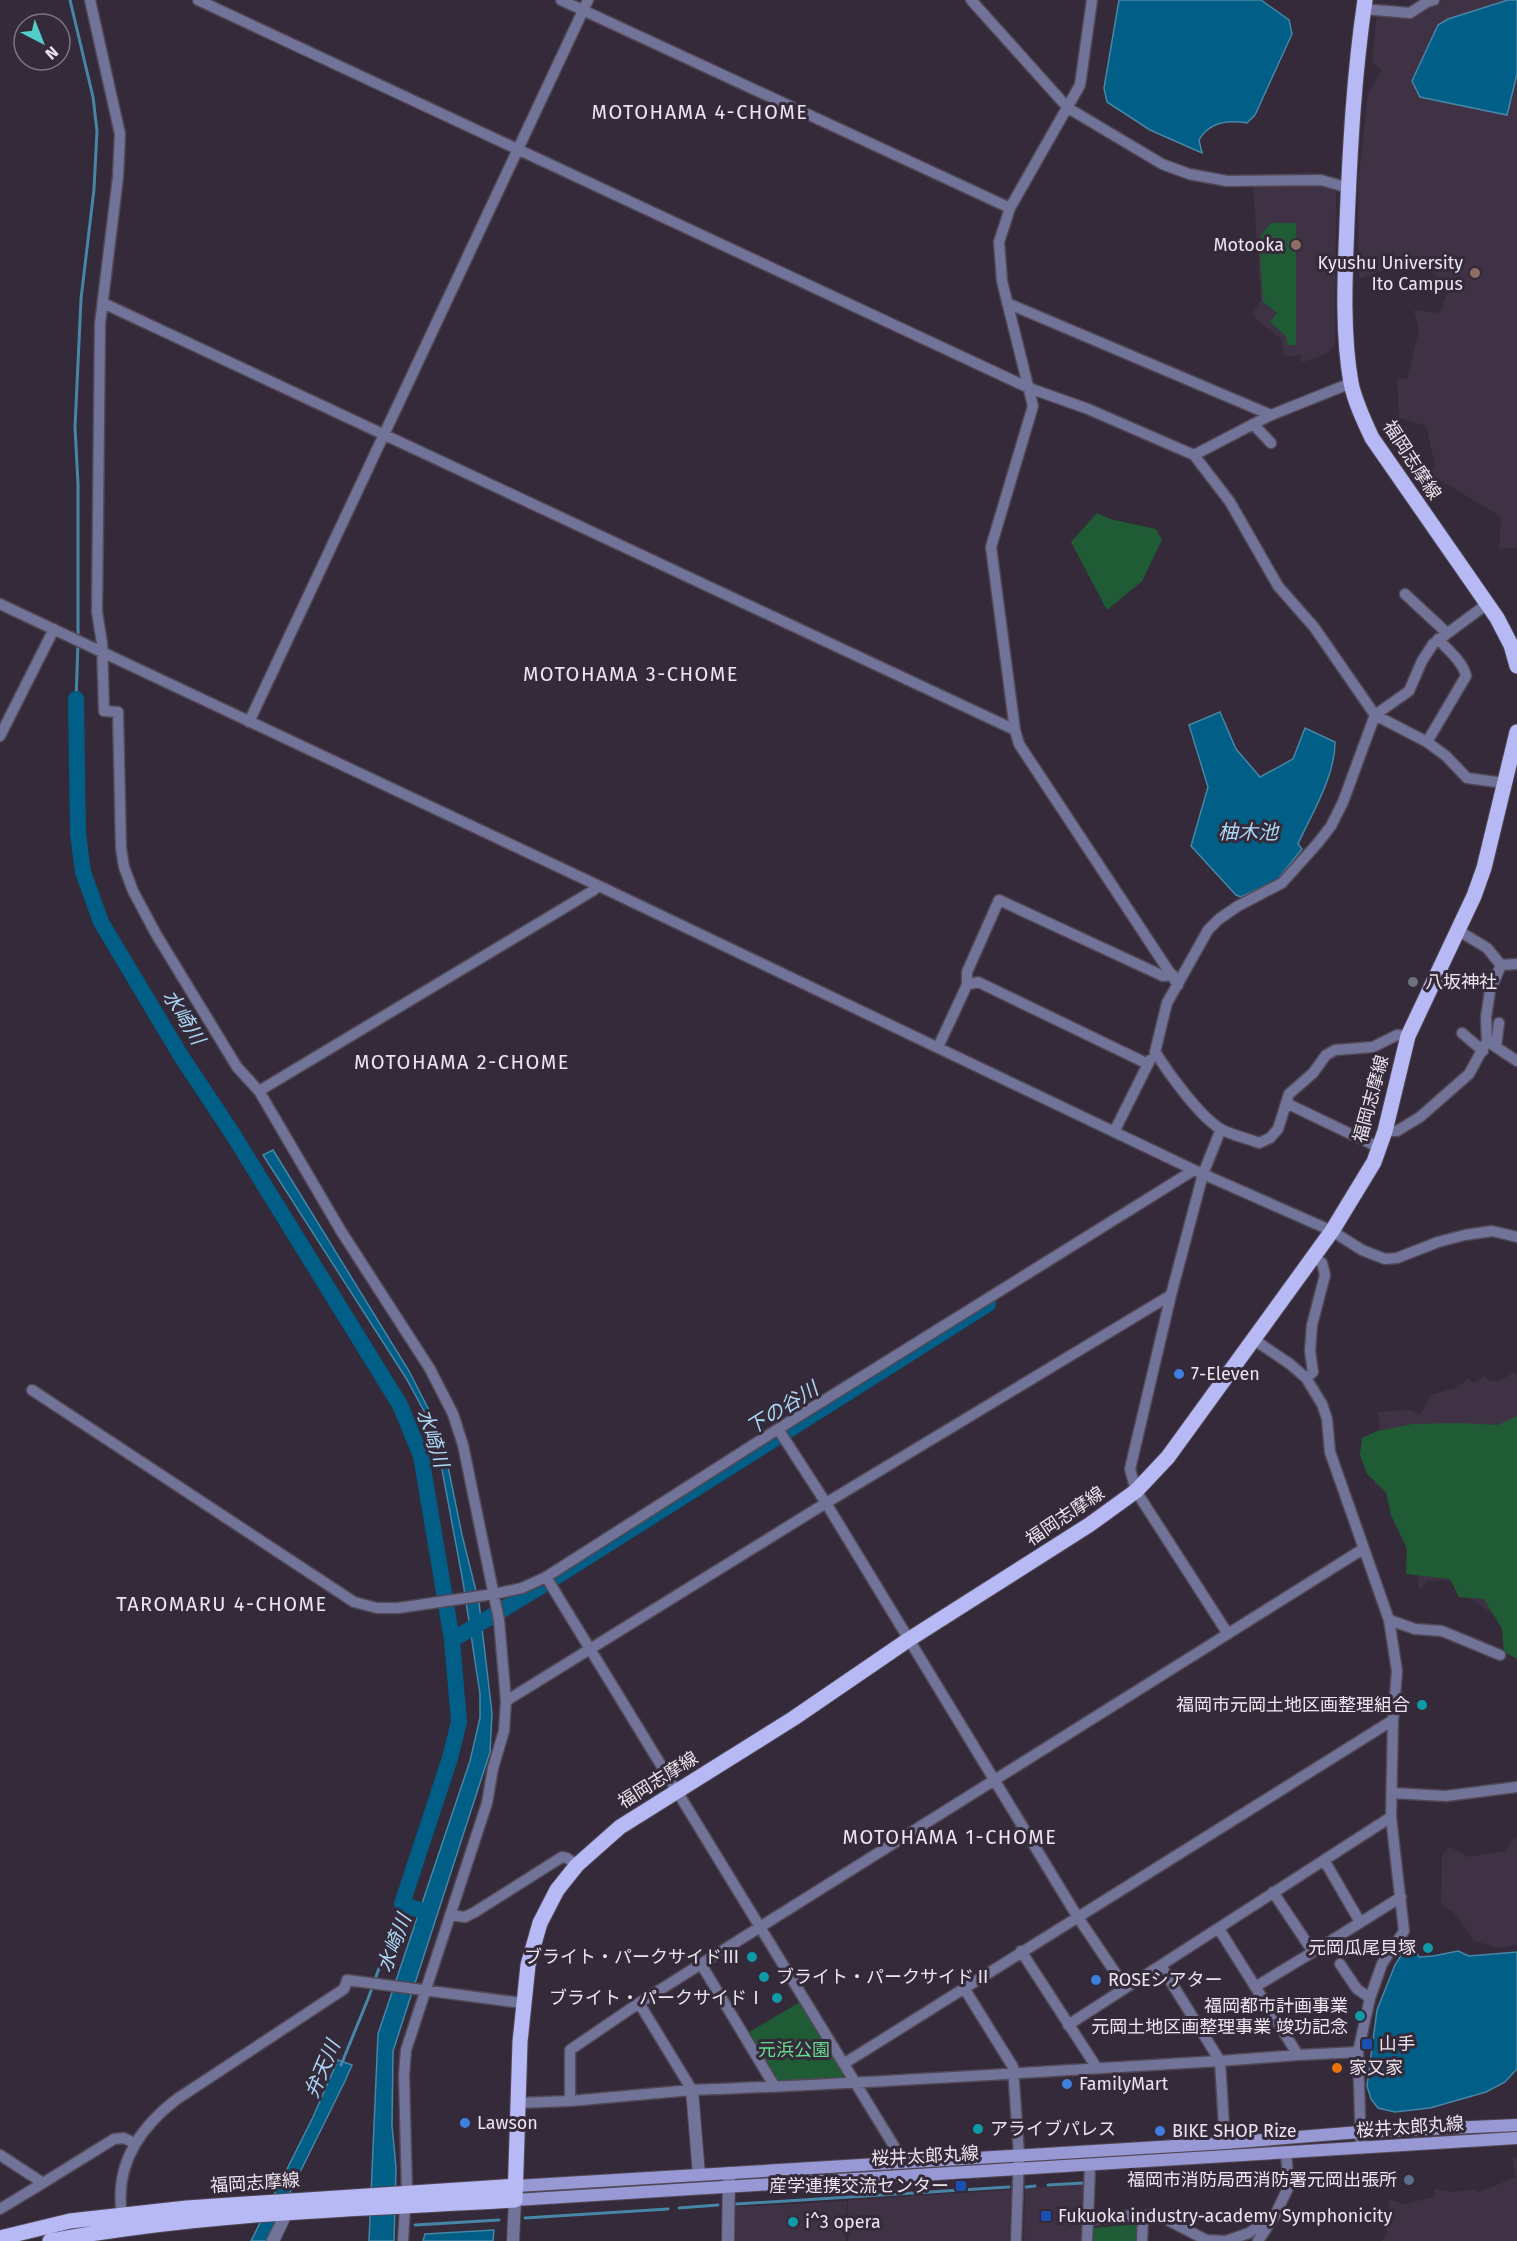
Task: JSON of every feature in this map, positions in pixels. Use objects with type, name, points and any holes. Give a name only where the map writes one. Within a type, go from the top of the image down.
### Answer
[{"type":"main road","name":"福岡志摩線","points":[[1364,5],[1350,146],[1346,263],[1347,339],[1352,384],[1372,438],[1487,604],[1516,657]]},
{"type":"main road","name":"福岡志摩線","points":[[0,2238],[70,2221],[122,2215],[287,2209],[403,2199],[515,2193],[522,2003],[528,1965],[540,1923],[557,1890],[577,1865],[620,1827],[794,1718],[908,1640],[1089,1525],[1136,1491],[1168,1457],[1332,1231],[1360,1188],[1380,1148],[1408,1036],[1459,931],[1484,868],[1517,732]]},
{"type":"main road","name":"桜井太郎丸線","points":[[515,2193],[699,2175],[729,2180],[899,2162],[1225,2143],[1360,2132],[1517,2125]]},
{"type":"main road","name":"桜井太郎丸線","points":[[515,2193],[729,2180],[1090,2165],[1517,2138]]},
{"type":"main road","name":"福岡志摩線","points":[[50,2241],[260,2209]]},
{"type":"street","points":[[90,0],[120,134],[118,177],[100,324],[97,612],[104,711],[118,712],[120,824],[124,867],[133,891],[156,934],[237,1067],[259,1091],[341,1231],[430,1369],[442,1392],[463,1445],[491,1594],[499,1620],[506,1701],[504,1731],[493,1768],[487,1803],[406,2050],[403,2241]]},
{"type":"street","points":[[198,0],[1029,388],[1088,409],[1194,455],[1230,502],[1278,586],[1294,607],[1314,627],[1375,715],[1426,742],[1446,756],[1467,778],[1504,783]]},
{"type":"street","points":[[561,0],[585,5],[1010,208]]},
{"type":"street","points":[[971,0],[1068,108],[1162,164],[1189,174],[1227,181],[1321,180],[1349,188]]},
{"type":"street","points":[[1092,0],[1080,85],[1010,208],[999,242],[1002,281],[1033,406],[991,548],[1015,730],[1019,744],[1176,980]]},
{"type":"street","points":[[1364,5],[1410,13],[1434,0]]},
{"type":"street","points":[[249,722],[585,5]]},
{"type":"street","points":[[103,303],[385,433],[729,598],[1015,730]]},
{"type":"street","points":[[1007,303],[1271,416]]},
{"type":"street","points":[[1194,455],[1253,424],[1352,384]]},
{"type":"street","points":[[1253,424],[1271,443]]},
{"type":"street","points":[[1405,594],[1442,636],[1466,676],[1426,742]]},
{"type":"street","points":[[0,604],[597,885],[1198,1172],[1332,1231],[1362,1250],[1384,1259],[1397,1258],[1438,1242],[1464,1235],[1492,1231],[1517,1237]]},
{"type":"street","points":[[1114,1132],[1155,1052],[1167,1004],[1176,980],[1208,930],[1238,906],[1282,883],[1331,826],[1375,715],[1409,691],[1422,661],[1442,636],[1487,604]]},
{"type":"street","points":[[0,736],[54,629]]},
{"type":"street","points":[[259,1091],[594,890],[597,885]]},
{"type":"street","points":[[938,1047],[967,986],[967,972],[999,900],[1176,980]]},
{"type":"street","points":[[1459,931],[1487,948],[1501,965]]},
{"type":"street","points":[[1501,965],[1517,964]]},
{"type":"street","points":[[1489,1046],[1486,1017],[1490,991],[1501,965]]},
{"type":"street","points":[[967,986],[978,982],[1148,1064]]},
{"type":"street","points":[[1385,1131],[1397,1131],[1439,1102],[1469,1074],[1489,1046],[1499,1023]]},
{"type":"street","points":[[1462,1033],[1517,1061]]},
{"type":"street","points":[[1155,1052],[1209,1120],[1221,1130],[1259,1143],[1270,1138],[1278,1128],[1289,1094],[1313,1073],[1326,1055],[1335,1050],[1373,1047],[1397,1035],[1408,1036]]},
{"type":"street","points":[[1286,1103],[1380,1148]]},
{"type":"street","points":[[1221,1130],[1198,1172],[1130,1469],[1136,1491],[1228,1634]]},
{"type":"street","points":[[32,1390],[354,1602],[377,1608],[398,1608],[491,1594],[549,1580],[1198,1172]]},
{"type":"street","points":[[1306,1378],[1313,1372],[1310,1351],[1312,1324],[1326,1275],[1322,1263],[1313,1257]]},
{"type":"street","points":[[506,1701],[826,1503],[1171,1295]]},
{"type":"street","points":[[1253,1339],[1290,1364],[1315,1389],[1327,1419],[1330,1452],[1389,1620],[1397,1671],[1393,1720],[1391,1817],[1404,1932],[1382,1964],[1370,1998],[1359,2052],[1361,2148]]},
{"type":"street","points":[[781,1434],[826,1503],[1077,1916],[1125,1987]]},
{"type":"street","points":[[570,2101],[570,2050],[759,1926],[1363,1549]]},
{"type":"street","points":[[549,1580],[897,2151],[899,2162]]},
{"type":"street","points":[[1389,1620],[1415,1629],[1442,1631],[1500,1655]]},
{"type":"street","points":[[844,2063],[1393,1720]]},
{"type":"street","points":[[1392,1793],[1446,1796],[1517,1787]]},
{"type":"street","points":[[1068,2025],[1391,1817]]},
{"type":"street","points":[[450,1915],[465,1917],[475,1912],[561,1857],[577,1865]]},
{"type":"street","points":[[1324,1860],[1360,1922]]},
{"type":"street","points":[[1274,1892],[1313,1952]]},
{"type":"street","points":[[1255,1987],[1401,1897]]},
{"type":"street","points":[[1219,1929],[1298,2055]]},
{"type":"street","points":[[1021,1951],[1097,2068]]},
{"type":"street","points":[[701,1964],[775,2087]]},
{"type":"street","points":[[1340,1964],[1357,1989],[1370,1998]]},
{"type":"street","points":[[1161,1966],[1220,2061],[1225,2143]]},
{"type":"street","points":[[122,2215],[121,2181],[126,2160],[134,2143],[146,2127],[177,2099],[344,1989],[348,1980],[522,2003]]},
{"type":"street","points":[[964,1988],[1013,2067],[1019,2155],[1016,2241]]},
{"type":"street","points":[[639,2003],[692,2090],[699,2175]]},
{"type":"street","points":[[517,2103],[570,2101],[692,2090],[856,2083],[1359,2052]]},
{"type":"street","points":[[0,2209],[114,2139],[124,2138],[134,2143]]},
{"type":"street","points":[[1258,2241],[1275,2215],[1289,2186],[1286,2153]]},
{"type":"street","points":[[0,2155],[43,2183]]},
{"type":"street","points":[[1087,2241],[1090,2165]]},
{"type":"street","points":[[728,2241],[729,2180]]},
{"type":"street","points":[[513,2241],[515,2193]]},
{"type":"street","points":[[273,2241],[287,2209]]},
{"type":"street","points":[[1088,2220],[1122,2216],[1160,2216],[1206,2240],[1225,2241],[1249,2233],[1275,2215]]},
{"type":"street","points":[[1142,2241],[1143,2216]]},
{"type":"shaded area","name":"Kyushu University Ito Campus","points":[[1517,0],[1517,548],[1499,549],[1501,517],[1430,474],[1435,465],[1426,426],[1399,418],[1397,379],[1407,379],[1419,330],[1414,310],[1440,313],[1450,285],[1422,268],[1419,263],[1397,265],[1359,279],[1358,185],[1368,93],[1382,70],[1372,62],[1377,9],[1412,8],[1421,13],[1437,2]]},
{"type":"shaded area","name":"Motooka","points":[[1320,184],[1336,192],[1335,347],[1331,348],[1330,352],[1301,363],[1301,355],[1284,356],[1281,339],[1256,319],[1253,312],[1261,300],[1253,186]]},
{"type":"shaded area","points":[[1515,1372],[1517,1376],[1517,1655],[1511,1656],[1516,1636],[1511,1626],[1459,1591],[1452,1582],[1429,1580],[1419,1590],[1403,1498],[1386,1493],[1375,1484],[1375,1479],[1384,1480],[1378,1412],[1409,1410],[1421,1414],[1431,1395],[1456,1388],[1469,1378],[1474,1383],[1484,1376],[1491,1381],[1499,1381]]},
{"type":"shaded area","points":[[1517,1836],[1517,1945],[1497,1948],[1473,1940],[1454,1913],[1441,1905],[1442,1856],[1449,1847],[1468,1857],[1505,1851]]},
{"type":"shaded area","points":[[1512,2157],[1517,2158],[1517,2241],[1381,2241],[1388,2232],[1382,2226],[1390,2215],[1388,2199],[1404,2204],[1434,2197],[1434,2189],[1453,2192],[1476,2189],[1476,2192],[1480,2192],[1516,2177]]},
{"type":"shaded area","points":[[1084,2184],[1082,2241],[1024,2241],[1025,2188]]},
{"type":"shaded area","points":[[1011,2190],[1009,2241],[848,2241],[848,2200]]},
{"type":"shaded area","points":[[847,2201],[846,2241],[735,2241],[735,2207]]},
{"type":"green space","points":[[1271,223],[1296,223],[1296,345],[1287,345],[1286,336],[1270,322],[1277,313],[1263,302],[1259,238]]},
{"type":"green space","points":[[1097,513],[1110,519],[1156,529],[1162,540],[1142,581],[1107,610],[1071,542]]},
{"type":"green space","points":[[1517,1416],[1517,1659],[1504,1652],[1502,1629],[1484,1599],[1459,1597],[1450,1579],[1406,1574],[1407,1549],[1391,1515],[1386,1492],[1367,1474],[1360,1455],[1362,1438],[1377,1431],[1413,1424],[1498,1425]]},
{"type":"green space","name":"元浜公園","points":[[800,2002],[846,2072],[841,2079],[778,2083],[746,2034]]},
{"type":"green space","points":[[1138,2224],[1139,2241],[1093,2241],[1094,2228]]},
{"type":"water","points":[[1119,0],[1261,0],[1289,20],[1292,34],[1255,115],[1247,123],[1227,122],[1208,129],[1199,140],[1202,153],[1150,130],[1107,102],[1104,88]]},
{"type":"water","points":[[1508,0],[1517,0],[1517,74],[1507,115],[1420,97],[1412,81],[1438,25],[1448,19]]},
{"type":"water","name":"柚木池","points":[[1220,712],[1236,749],[1260,777],[1293,759],[1305,728],[1335,742],[1327,781],[1298,844],[1302,849],[1277,880],[1241,897],[1236,895],[1191,846],[1208,787],[1189,725]]},
{"type":"water","points":[[273,1150],[409,1371],[435,1422],[444,1447],[479,1603],[492,1713],[490,1752],[393,2051],[392,2126],[396,2167],[394,2241],[369,2241],[378,2034],[470,1761],[480,1718],[480,1694],[463,1582],[441,1464],[430,1422],[406,1378],[263,1155]]},
{"type":"water","points":[[1411,1939],[1419,1957],[1458,1951],[1469,1956],[1517,1952],[1517,2069],[1505,2082],[1486,2092],[1430,2108],[1395,2112],[1378,2108],[1371,2099],[1367,2086],[1377,2010],[1395,1965]]},
{"type":"water","points":[[338,2060],[352,2065],[345,2081],[266,2241],[251,2241],[313,2117]]},
{"type":"water","points":[[494,2230],[493,2241],[423,2241],[425,2234]]},
{"type":"waterway","points":[[70,0],[93,97],[97,131],[94,189],[81,299],[75,427],[78,484],[78,636]]},
{"type":"waterway","points":[[76,699],[78,643]]},
{"type":"waterway","name":"水崎川","points":[[76,699],[78,834],[83,872],[101,922],[181,1056],[234,1136],[400,1405],[421,1456],[452,1640],[459,1722],[450,1758],[402,1904],[428,1913],[423,1927]]},
{"type":"waterway","name":"下の谷川","points":[[452,1640],[540,1587],[988,1304]]},
{"type":"waterway","name":"弁天川","points":[[341,2065],[368,1999],[402,1904]]},
{"type":"waterway","points":[[1048,2185],[1083,2183]]},
{"type":"waterway","points":[[1026,2187],[1035,2186]]},
{"type":"waterway","points":[[736,2204],[1009,2187]]},
{"type":"waterway","points":[[679,2208],[718,2205]]},
{"type":"waterway","points":[[525,2218],[668,2209]]},
{"type":"waterway","points":[[415,2225],[499,2220]]},
{"type":"place","name":"Motooka","points":[[1296,245]]},
{"type":"place","name":"Kyushu University Ito Campus","points":[[1475,273]]},
{"type":"place","name":"八坂神社","points":[[1413,982]]},
{"type":"place","name":"7-Eleven","points":[[1179,1374]]},
{"type":"place","name":"福岡市元岡土地区画整理組合","points":[[1422,1705]]},
{"type":"place","name":"元岡瓜尾貝塚","points":[[1428,1948]]},
{"type":"place","name":"ブライト・パークサイドⅢ","points":[[752,1957]]},
{"type":"place","name":"ブライト・パークサイドⅡ","points":[[764,1977]]},
{"type":"place","name":"ROSEシアター","points":[[1096,1980]]},
{"type":"place","name":"ブライト・パークサイドⅠ","points":[[777,1998]]},
{"type":"place","name":"福岡都市計画事業 元岡土地区画整理事業 竣功記念","points":[[1360,2016]]},
{"type":"place","name":"山手","points":[[1367,2044]]},
{"type":"place","name":"家又家","points":[[1337,2068]]},
{"type":"place","name":"FamilyMart","points":[[1067,2084]]},
{"type":"place","name":"Lawson","points":[[465,2123]]},
{"type":"place","name":"アライブパレス","points":[[978,2129]]},
{"type":"place","name":"BIKE SHOP Rize","points":[[1160,2131]]},
{"type":"place","name":"福岡市消防局西消防署元岡出張所","points":[[1409,2180]]},
{"type":"place","name":"産学連携交流センター","points":[[961,2186]]},
{"type":"place","name":"Fukuoka industry-academy Symphonicity","points":[[1046,2216]]},
{"type":"place","name":"i^3 opera","points":[[793,2222]]},
{"type":"district","name":"MOTOHAMA 4-CHOME","points":[[700,112]]},
{"type":"district","name":"MOTOHAMA 3-CHOME","points":[[631,674]]},
{"type":"district","name":"MOTOHAMA 2-CHOME","points":[[462,1062]]},
{"type":"district","name":"TAROMARU 4-CHOME","points":[[222,1604]]},
{"type":"district","name":"MOTOHAMA 1-CHOME","points":[[950,1837]]}]
